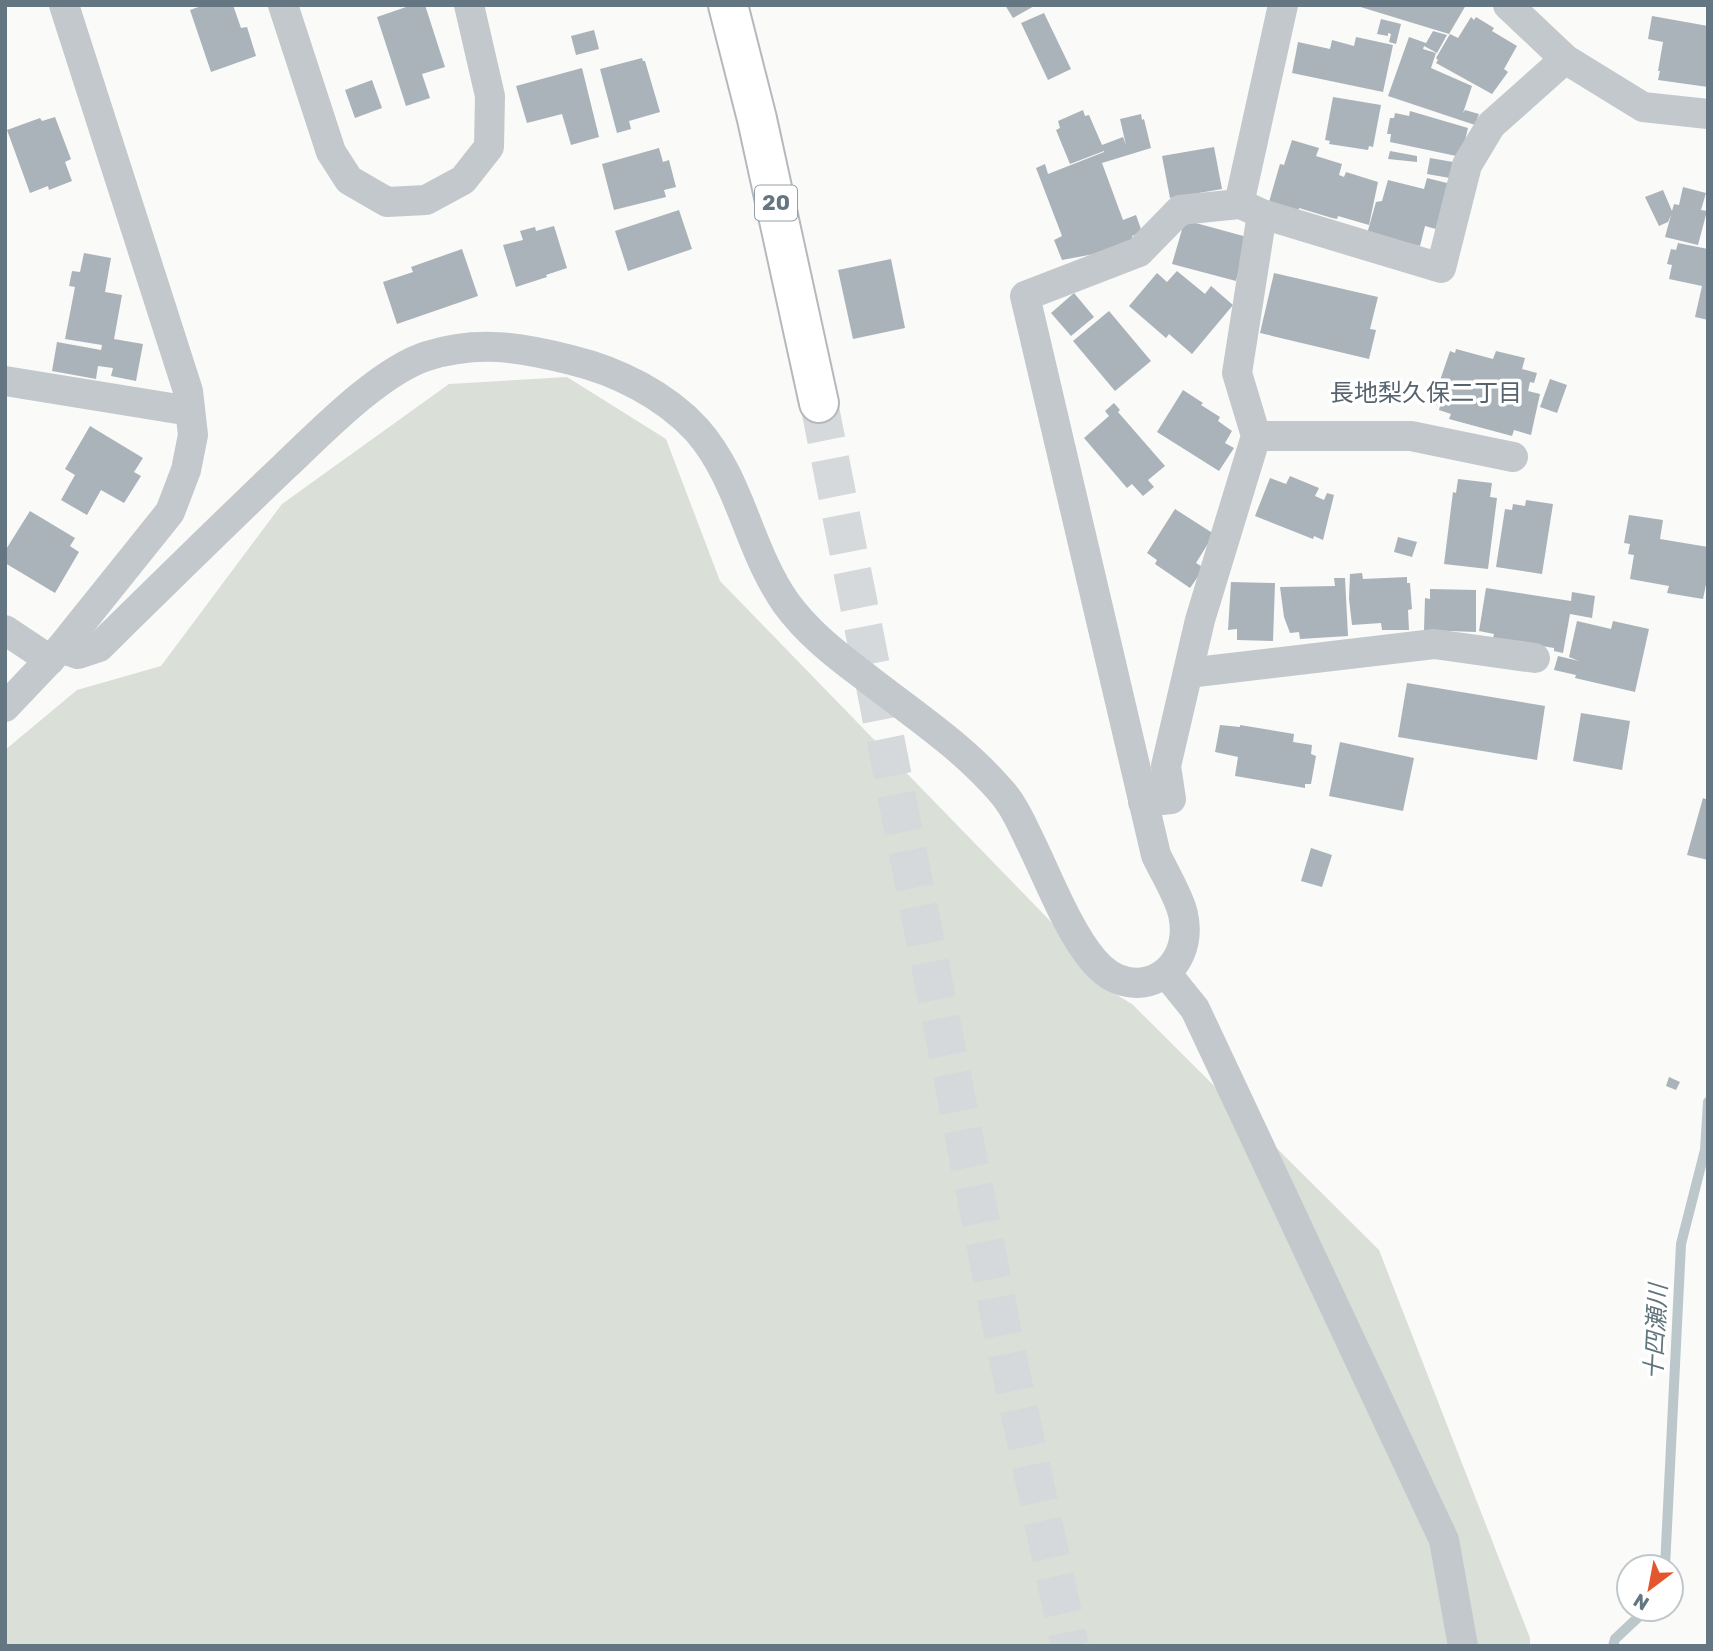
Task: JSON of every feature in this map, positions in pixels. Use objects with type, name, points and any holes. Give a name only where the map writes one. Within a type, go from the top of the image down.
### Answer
[{"type":"highway","name":"20","points":[[728,5],[757,119],[820,403]]},
{"type":"street","points":[[5,707],[56,654],[170,512],[186,470],[193,435],[188,391],[64,5]]},
{"type":"street","points":[[283,5],[331,152],[349,180],[387,202],[426,200],[463,180],[489,147],[490,96],[469,5]]},
{"type":"street","points":[[1143,802],[1171,799],[1167,766],[1200,620],[1256,436],[1237,373],[1250,209],[1283,5]]},
{"type":"street","points":[[1508,5],[1565,59],[1643,107],[1708,114]]},
{"type":"street","points":[[5,630],[56,654],[78,654],[99,647],[205,541],[342,411],[391,376],[422,358],[459,348],[505,346],[587,363],[625,379],[664,401],[696,430],[724,466],[759,551],[785,602],[821,643],[966,755],[1004,793],[1082,947],[1103,972],[1137,984],[1154,981],[1172,967],[1183,943],[1183,914],[1156,855],[1025,296],[1139,252],[1180,210],[1250,209],[1441,268],[1467,165],[1491,125],[1565,59]]},
{"type":"street","points":[[5,381],[190,411]]},
{"type":"street","points":[[1256,436],[1411,436],[1513,457]]},
{"type":"street","points":[[1188,673],[1434,644],[1535,658]]},
{"type":"street","points":[[1166,973],[1195,1009],[1444,1540],[1463,1646]]},
{"type":"shaded area","points":[[567,377],[666,439],[720,581],[1058,929],[1102,986],[1132,1004],[1379,1250],[1530,1638],[1530,1646],[5,1646],[5,750],[77,690],[161,666],[282,504],[449,384]]},
{"type":"building","points":[[204,5],[233,5],[241,28],[247,27],[256,56],[211,72],[190,10]]},
{"type":"building","points":[[412,5],[425,5],[445,67],[422,74],[430,98],[406,106],[377,17]]},
{"type":"building","points":[[1005,5],[1036,5],[1013,18]]},
{"type":"building","points":[[1354,5],[1466,5],[1449,34]]},
{"type":"building","points":[[1044,13],[1071,69],[1048,80],[1021,23]]},
{"type":"building","points":[[1652,16],[1708,26],[1708,87],[1658,80],[1663,42],[1648,39]]},
{"type":"building","points":[[1471,17],[1474,20],[1476,17],[1494,28],[1492,31],[1517,46],[1504,69],[1508,72],[1492,94],[1436,63],[1436,58],[1450,34],[1458,38]]},
{"type":"building","points":[[1381,19],[1401,24],[1396,44],[1389,42],[1391,34],[1377,34]]},
{"type":"building","points":[[594,30],[599,49],[576,55],[571,36]]},
{"type":"building","points":[[1433,31],[1447,35],[1437,53],[1424,46],[1423,49],[1436,53],[1431,68],[1472,86],[1463,113],[1465,110],[1479,114],[1475,125],[1388,96],[1409,37],[1426,43]]},
{"type":"building","points":[[1356,37],[1393,45],[1383,92],[1292,73],[1298,42],[1330,49],[1332,40],[1354,46]]},
{"type":"building","points":[[642,58],[660,112],[629,121],[631,129],[617,133],[600,69]]},
{"type":"building","points":[[582,68],[599,137],[571,145],[562,114],[527,123],[516,86]]},
{"type":"building","points":[[372,80],[382,108],[355,118],[345,90]]},
{"type":"building","points":[[1333,97],[1381,105],[1373,147],[1369,146],[1368,150],[1329,144],[1330,141],[1325,140]]},
{"type":"building","points":[[1083,110],[1085,116],[1089,115],[1102,145],[1123,137],[1126,145],[1120,119],[1141,114],[1142,120],[1144,119],[1151,148],[1102,163],[1123,220],[1136,215],[1142,232],[1132,236],[1134,243],[1110,251],[1062,260],[1054,240],[1062,236],[1036,168],[1045,164],[1048,174],[1104,152],[1070,164],[1056,130],[1060,128],[1058,121]]},
{"type":"building","points":[[1410,111],[1468,128],[1461,157],[1390,142],[1391,134],[1387,134],[1390,118],[1394,118],[1395,113],[1409,116]]},
{"type":"building","points":[[55,117],[71,159],[65,162],[72,181],[49,190],[48,186],[30,193],[7,130],[40,118],[42,121]]},
{"type":"building","points":[[1292,140],[1319,148],[1316,156],[1342,164],[1339,175],[1344,177],[1346,172],[1378,182],[1369,225],[1299,208],[1298,211],[1269,202],[1280,164],[1284,165]]},
{"type":"building","points":[[1214,147],[1222,189],[1170,198],[1162,156]]},
{"type":"building","points":[[659,148],[663,162],[669,160],[676,187],[664,190],[666,197],[614,210],[602,164]]},
{"type":"building","points":[[1390,151],[1417,156],[1417,162],[1388,159]]},
{"type":"building","points":[[1430,158],[1453,162],[1450,178],[1427,174]]},
{"type":"building","points":[[1427,178],[1455,185],[1443,231],[1425,226],[1420,246],[1367,234],[1376,202],[1382,201],[1388,180],[1424,189]]},
{"type":"building","points":[[1683,187],[1706,193],[1701,210],[1707,211],[1698,245],[1665,237],[1671,215],[1668,222],[1659,226],[1645,197],[1663,190],[1672,211],[1674,204],[1679,205]]},
{"type":"building","points":[[679,210],[692,249],[628,271],[615,231]]},
{"type":"building","points":[[1192,222],[1247,237],[1236,281],[1172,264],[1183,226]]},
{"type":"building","points":[[554,226],[567,268],[516,287],[503,245],[523,240],[520,231],[535,227],[536,231]]},
{"type":"building","points":[[1678,243],[1708,249],[1708,320],[1695,317],[1702,286],[1669,279],[1672,265],[1667,264],[1671,249],[1676,250]]},
{"type":"building","points":[[462,249],[478,296],[397,324],[383,282],[413,272],[411,267]]},
{"type":"building","points":[[84,253],[111,258],[105,292],[122,295],[114,339],[143,344],[136,381],[111,376],[113,368],[98,366],[96,379],[52,371],[57,342],[101,350],[102,345],[65,339],[75,287],[69,286],[72,271],[80,272]]},
{"type":"building","points":[[891,259],[905,328],[853,339],[838,270]]},
{"type":"building","points":[[1177,271],[1205,294],[1211,286],[1233,305],[1192,354],[1169,334],[1166,338],[1129,306],[1157,273],[1167,282]]},
{"type":"building","points":[[1274,273],[1378,297],[1370,329],[1376,330],[1369,359],[1260,333]]},
{"type":"building","points":[[1074,293],[1094,317],[1071,336],[1051,313]]},
{"type":"building","points":[[1109,311],[1151,361],[1115,391],[1073,341]]},
{"type":"building","points":[[1456,349],[1493,359],[1496,351],[1525,358],[1522,369],[1537,373],[1534,383],[1530,382],[1528,391],[1540,394],[1531,435],[1514,430],[1512,436],[1449,419],[1451,414],[1432,404],[1450,351],[1455,353]]},
{"type":"building","points":[[1550,379],[1567,385],[1557,413],[1540,407]]},
{"type":"building","points":[[1183,390],[1220,417],[1218,421],[1232,431],[1225,443],[1234,448],[1219,471],[1157,432]]},
{"type":"building","points":[[1114,403],[1120,410],[1118,412],[1165,466],[1148,480],[1154,487],[1143,496],[1132,484],[1127,488],[1084,438],[1109,416],[1105,411]]},
{"type":"building","points":[[90,426],[143,458],[134,472],[141,476],[124,503],[101,490],[87,515],[61,500],[75,475],[65,469]]},
{"type":"building","points":[[1290,476],[1319,488],[1315,496],[1324,500],[1327,493],[1334,495],[1323,540],[1314,536],[1313,539],[1255,516],[1270,478],[1286,484]]},
{"type":"building","points":[[1458,479],[1492,483],[1490,497],[1497,498],[1488,569],[1444,564],[1453,492],[1456,493]]},
{"type":"building","points":[[1526,500],[1553,504],[1542,574],[1496,567],[1505,509],[1512,510],[1513,504],[1525,506]]},
{"type":"building","points":[[1175,509],[1214,534],[1196,563],[1204,568],[1190,588],[1155,564],[1157,560],[1147,553]]},
{"type":"building","points":[[30,511],[75,538],[70,546],[79,552],[55,593],[5,563],[5,551]]},
{"type":"building","points":[[1629,515],[1663,520],[1660,539],[1708,547],[1708,575],[1703,599],[1667,593],[1669,586],[1630,579],[1634,555],[1628,554],[1630,544],[1624,543]]},
{"type":"building","points":[[1398,537],[1417,542],[1412,557],[1394,552]]},
{"type":"building","points":[[1362,573],[1363,579],[1407,577],[1412,609],[1408,610],[1409,630],[1382,630],[1381,623],[1352,625],[1350,574]]},
{"type":"building","points":[[1334,578],[1345,578],[1348,636],[1300,639],[1299,632],[1290,633],[1284,617],[1280,587],[1335,586]]},
{"type":"building","points":[[1231,582],[1275,583],[1273,641],[1237,640],[1237,629],[1228,630]]},
{"type":"building","points":[[1486,588],[1571,601],[1572,592],[1595,596],[1592,618],[1570,614],[1563,653],[1554,651],[1554,648],[1493,638],[1494,634],[1479,631]]},
{"type":"building","points":[[1430,589],[1476,590],[1476,632],[1424,630],[1425,598],[1430,599]]},
{"type":"building","points":[[1577,621],[1611,629],[1613,621],[1649,629],[1635,692],[1575,678],[1576,675],[1554,670],[1558,656],[1579,661],[1569,657]]},
{"type":"building","points":[[1407,683],[1545,706],[1537,760],[1398,737]]},
{"type":"building","points":[[1581,713],[1630,721],[1622,770],[1573,761]]},
{"type":"building","points":[[1220,725],[1240,725],[1294,734],[1293,742],[1312,745],[1311,754],[1316,756],[1311,784],[1305,784],[1305,788],[1235,776],[1238,757],[1215,752]]},
{"type":"building","points":[[1340,742],[1414,758],[1403,811],[1329,796]]},
{"type":"building","points":[[1703,798],[1708,800],[1708,860],[1687,855]]},
{"type":"building","points":[[1311,848],[1332,855],[1322,887],[1301,881]]},
{"type":"building","points":[[1669,1077],[1680,1082],[1676,1090],[1666,1086]]},
{"type":"waterway","name":"十四瀬川","points":[[1666,1553],[1681,1244],[1705,1150],[1708,1102]]},
{"type":"waterway","name":"十四瀬川","points":[[1613,1646],[1615,1639],[1632,1623]]},
{"type":"tunnel","points":[[819,403],[1007,1354],[1070,1646]]},
{"type":"district","name":"長地梨久保二丁目","points":[[1426,393]]}]
